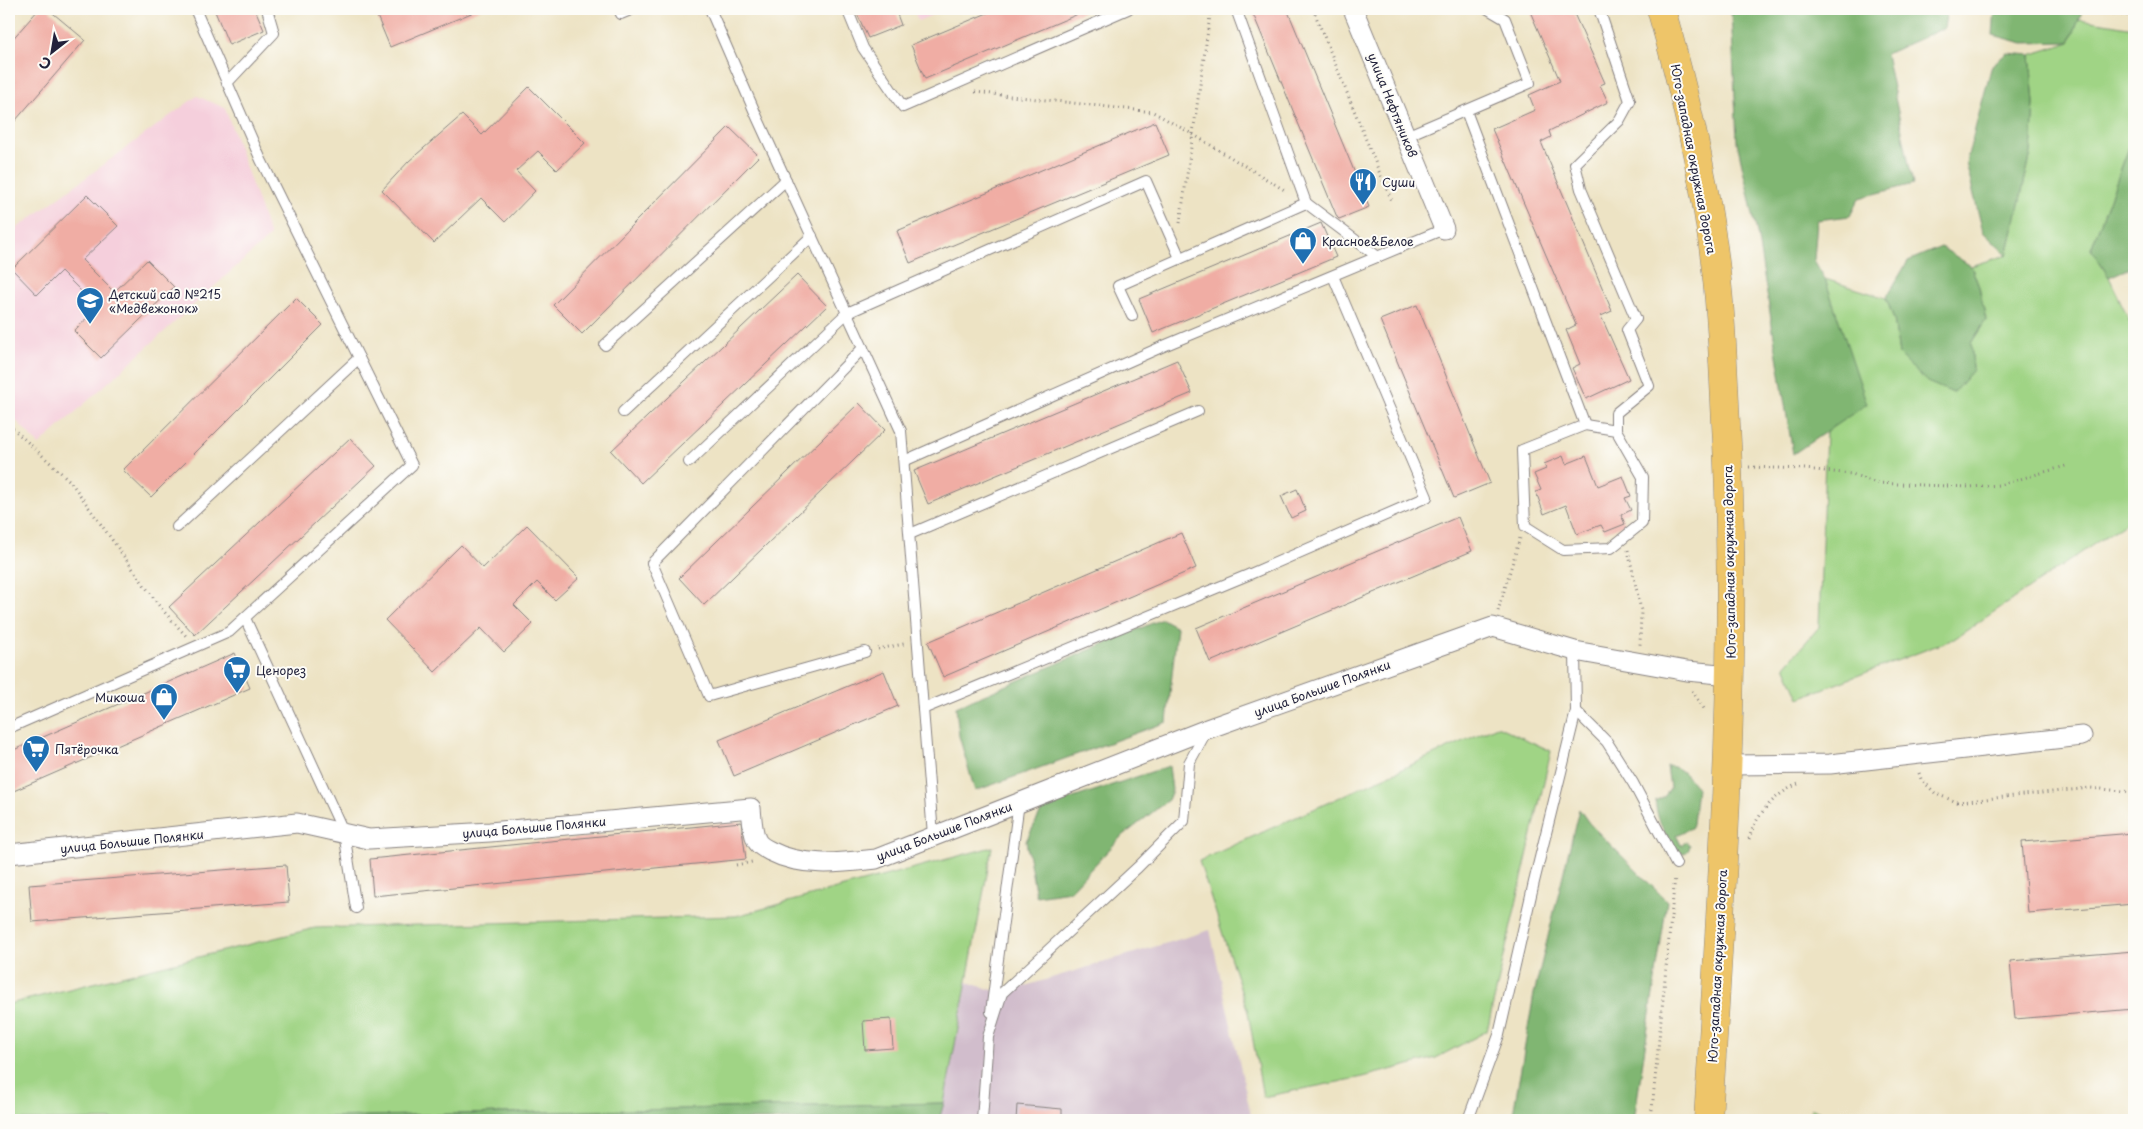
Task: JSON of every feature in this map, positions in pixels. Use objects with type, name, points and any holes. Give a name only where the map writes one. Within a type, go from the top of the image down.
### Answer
[{"type":"highway","name":"Юго-западная окружная дорога","points":[[1661,9],[1686,109],[1712,239],[1719,301],[1728,467],[1731,675],[1728,765],[1708,1120]]},
{"type":"street","name":"улица Нефтяников","points":[[1353,9],[1444,229]]},
{"type":"street","points":[[1493,628],[1575,651],[1688,671],[1731,675]]},
{"type":"street","name":"улица Большие Полянки","points":[[9,854],[297,823],[369,839],[490,832],[751,808],[756,838],[761,847],[778,856],[799,862],[839,864],[876,859],[933,835],[1207,730],[1493,628]]},
{"type":"street","points":[[1728,765],[1830,764],[2082,736]]},
{"type":"lane","points":[[9,728],[229,632],[412,465],[261,160],[195,9]]},
{"type":"lane","points":[[227,83],[274,33],[267,9]]},
{"type":"lane","points":[[619,9],[621,14],[632,9]]},
{"type":"lane","points":[[710,9],[901,431],[933,835]]},
{"type":"lane","points":[[847,9],[863,48],[903,106],[1128,9]]},
{"type":"lane","points":[[1236,9],[1306,203],[1378,257]]},
{"type":"lane","points":[[1406,136],[1530,83],[1505,19],[1488,9]]},
{"type":"lane","points":[[1598,9],[1630,101],[1619,121],[1575,164],[1580,189],[1636,319],[1627,330],[1650,386],[1616,413],[1616,430],[1643,476],[1642,523],[1611,548],[1563,550],[1525,526],[1522,450],[1585,425],[1616,430]]},
{"type":"lane","points":[[1466,110],[1585,425]]},
{"type":"lane","points":[[605,345],[786,180]]},
{"type":"lane","points":[[689,462],[847,313],[1146,181],[1178,253]]},
{"type":"lane","points":[[1132,316],[1118,286],[1178,253],[1306,203]]},
{"type":"lane","points":[[904,461],[1166,346],[1444,229]]},
{"type":"lane","points":[[623,412],[812,236]]},
{"type":"lane","points":[[923,709],[1248,575],[1427,497],[1333,276]]},
{"type":"lane","points":[[863,348],[652,563],[708,696],[865,652]]},
{"type":"lane","points":[[178,527],[359,358]]},
{"type":"lane","points":[[910,534],[1198,411]]},
{"type":"lane","points":[[245,618],[344,833],[356,908]]},
{"type":"lane","points":[[1468,1120],[1499,1035],[1576,710],[1575,651]]},
{"type":"lane","points":[[1576,710],[1606,742],[1633,783],[1676,864]]},
{"type":"lane","points":[[988,1036],[1002,993],[1138,867],[1184,821],[1189,763],[1207,730]]},
{"type":"lane","points":[[982,1120],[988,1036],[1019,802]]},
{"type":"path","points":[[1178,253],[1211,9]]},
{"type":"path","points":[[1313,9],[1393,203]]},
{"type":"path","points":[[2067,9],[2134,16]]},
{"type":"path","points":[[944,88],[1153,112],[1306,203]]},
{"type":"path","points":[[9,424],[70,481],[160,607],[196,647]]},
{"type":"path","points":[[1728,467],[1805,469],[1852,474],[1876,483],[1970,487],[1999,485],[2069,464]]},
{"type":"path","points":[[1493,628],[1525,526]]},
{"type":"path","points":[[1622,539],[1630,555],[1641,610],[1640,650]]},
{"type":"path","points":[[865,652],[918,642]]},
{"type":"path","points":[[1688,688],[1702,705],[1706,718]]},
{"type":"path","points":[[1912,756],[1921,779],[1936,794],[1957,802],[2090,788],[2134,792]]},
{"type":"path","points":[[1748,842],[1756,821],[1769,804],[1784,791],[1802,783]]},
{"type":"path","points":[[736,865],[752,862]]},
{"type":"path","points":[[1650,1120],[1676,864]]},
{"type":"shaded area","points":[[913,9],[946,9],[918,21]]},
{"type":"shaded area","name":"Детский сад №215 «Медвежонок»","points":[[197,96],[225,108],[270,236],[39,445],[9,413],[9,234]]},
{"type":"shaded area","points":[[1210,930],[1252,1120],[939,1120],[944,1103],[967,982],[1002,993]]},
{"type":"green space","points":[[1731,9],[1947,9],[1944,28],[1886,54],[1913,184],[1859,198],[1850,216],[1817,220],[1814,260],[1825,279],[1867,404],[1793,454],[1757,233],[1737,142]]},
{"type":"green space","points":[[1995,9],[2083,9],[2070,42],[2023,43],[1993,35]]},
{"type":"green space","points":[[2079,19],[2134,28],[2134,134],[2091,249],[2109,277],[2134,330],[2134,517],[1954,639],[1799,698],[1785,666],[1819,627],[1826,431],[1866,404],[1825,279],[1886,298],[1894,319],[1899,355],[1973,370],[1971,343],[1986,320],[1979,287],[1971,266],[2007,255],[2031,153],[2034,103],[2030,55],[2070,42]]},
{"type":"green space","points":[[2007,53],[2030,55],[2034,103],[2031,153],[2007,255],[1983,232],[1966,163],[1992,65]]},
{"type":"green space","points":[[2134,134],[2134,266],[2109,277],[2091,249]]},
{"type":"green space","points":[[1941,247],[1971,266],[1979,287],[1986,320],[1971,343],[1973,370],[1953,393],[1927,382],[1899,355],[1894,319],[1886,298],[1908,261]]},
{"type":"green space","points":[[1162,619],[1177,627],[1167,722],[975,791],[959,736],[956,707]]},
{"type":"green space","points":[[1497,726],[1551,751],[1487,1031],[1436,1058],[1363,1077],[1263,1097],[1248,1012],[1199,861]]},
{"type":"green space","points":[[1169,766],[1172,790],[1168,800],[1120,838],[1070,891],[1036,896],[1026,841],[1043,808]]},
{"type":"green space","points":[[1667,766],[1681,770],[1697,788],[1693,824],[1691,828],[1676,835],[1681,845],[1686,842],[1690,845],[1685,853],[1681,853],[1667,836],[1660,823],[1656,809],[1655,801],[1665,796],[1670,788]]},
{"type":"green space","points":[[1579,809],[1589,823],[1667,901],[1634,1120],[1512,1120],[1534,994]]},
{"type":"green space","points":[[992,847],[944,1103],[199,1120],[9,1120],[9,1004],[315,928],[736,916]]},
{"type":"green space","points":[[944,1103],[939,1120],[199,1120]]},
{"type":"green space","points":[[1812,1108],[1837,1120],[1803,1120]]},
{"type":"building","points":[[39,9],[48,9],[85,40],[9,128],[9,43]]},
{"type":"building","points":[[214,9],[255,9],[264,30],[229,45]]},
{"type":"building","points":[[374,9],[481,9],[390,47]]},
{"type":"building","points":[[855,9],[895,9],[901,25],[868,38]]},
{"type":"building","points":[[997,9],[1090,9],[925,79],[911,45]]},
{"type":"building","points":[[1251,9],[1287,9],[1369,207],[1339,219],[1337,217]]},
{"type":"building","points":[[1529,9],[1572,9],[1605,83],[1600,85],[1608,102],[1549,131],[1551,137],[1541,142],[1612,311],[1601,316],[1629,379],[1586,399],[1572,368],[1580,364],[1566,330],[1576,325],[1492,129],[1535,110],[1529,95],[1560,81]]},
{"type":"building","points":[[529,87],[585,143],[557,170],[538,151],[516,171],[535,191],[505,222],[481,198],[434,243],[382,190],[409,161],[462,115],[482,135]]},
{"type":"building","points":[[1155,122],[1169,155],[910,263],[897,231]]},
{"type":"building","points":[[729,127],[759,156],[582,334],[553,305]]},
{"type":"building","points":[[87,195],[118,226],[82,260],[114,292],[147,260],[174,287],[101,358],[74,331],[98,308],[61,271],[37,295],[12,269]]},
{"type":"building","points":[[1321,223],[1336,257],[1153,333],[1139,299]]},
{"type":"building","points":[[797,275],[827,306],[641,483],[611,451]]},
{"type":"building","points":[[296,298],[323,325],[151,497],[123,470]]},
{"type":"building","points":[[1417,305],[1490,483],[1454,498],[1380,320]]},
{"type":"building","points":[[1177,360],[1192,393],[928,504],[914,471]]},
{"type":"building","points":[[859,403],[885,430],[704,605],[679,578]]},
{"type":"building","points":[[350,438],[376,466],[195,635],[169,607]]},
{"type":"building","points":[[1563,456],[1566,464],[1586,456],[1598,486],[1623,476],[1631,496],[1625,498],[1631,510],[1621,515],[1625,524],[1605,532],[1601,525],[1577,534],[1566,505],[1544,514],[1536,492],[1541,490],[1534,474],[1546,469],[1544,464]]},
{"type":"building","points":[[1297,489],[1306,511],[1291,518],[1281,496]]},
{"type":"building","points":[[1458,517],[1472,551],[1210,662],[1196,628]]},
{"type":"building","points":[[527,525],[579,578],[555,600],[537,582],[514,605],[533,624],[504,652],[481,628],[435,672],[385,620],[461,545],[483,568]]},
{"type":"building","points":[[1181,533],[1196,568],[943,677],[928,642]]},
{"type":"building","points":[[235,653],[250,688],[9,793],[9,752]]},
{"type":"building","points":[[884,671],[898,706],[734,776],[719,740]]},
{"type":"building","points":[[741,822],[746,859],[373,896],[370,859]]},
{"type":"building","points":[[2134,833],[2134,904],[2028,913],[2022,842]]},
{"type":"building","points":[[286,865],[289,902],[32,922],[29,885]]},
{"type":"building","points":[[2134,951],[2134,1009],[2015,1019],[2010,961]]},
{"type":"building","points":[[891,1019],[893,1048],[865,1050],[863,1021]]},
{"type":"building","points":[[1017,1105],[1062,1109],[1062,1120],[1016,1120]]},
{"type":"place","name":"Суши","points":[[1363,206]]},
{"type":"place","name":"Красное&Белое","points":[[1303,265]]},
{"type":"place","name":"Детский сад №215 «Медвежонок»","points":[[90,325]]},
{"type":"place","name":"Ценорез","points":[[237,694]]},
{"type":"place","name":"Микоша","points":[[164,721]]},
{"type":"place","name":"Пятёрочка","points":[[36,773]]}]
